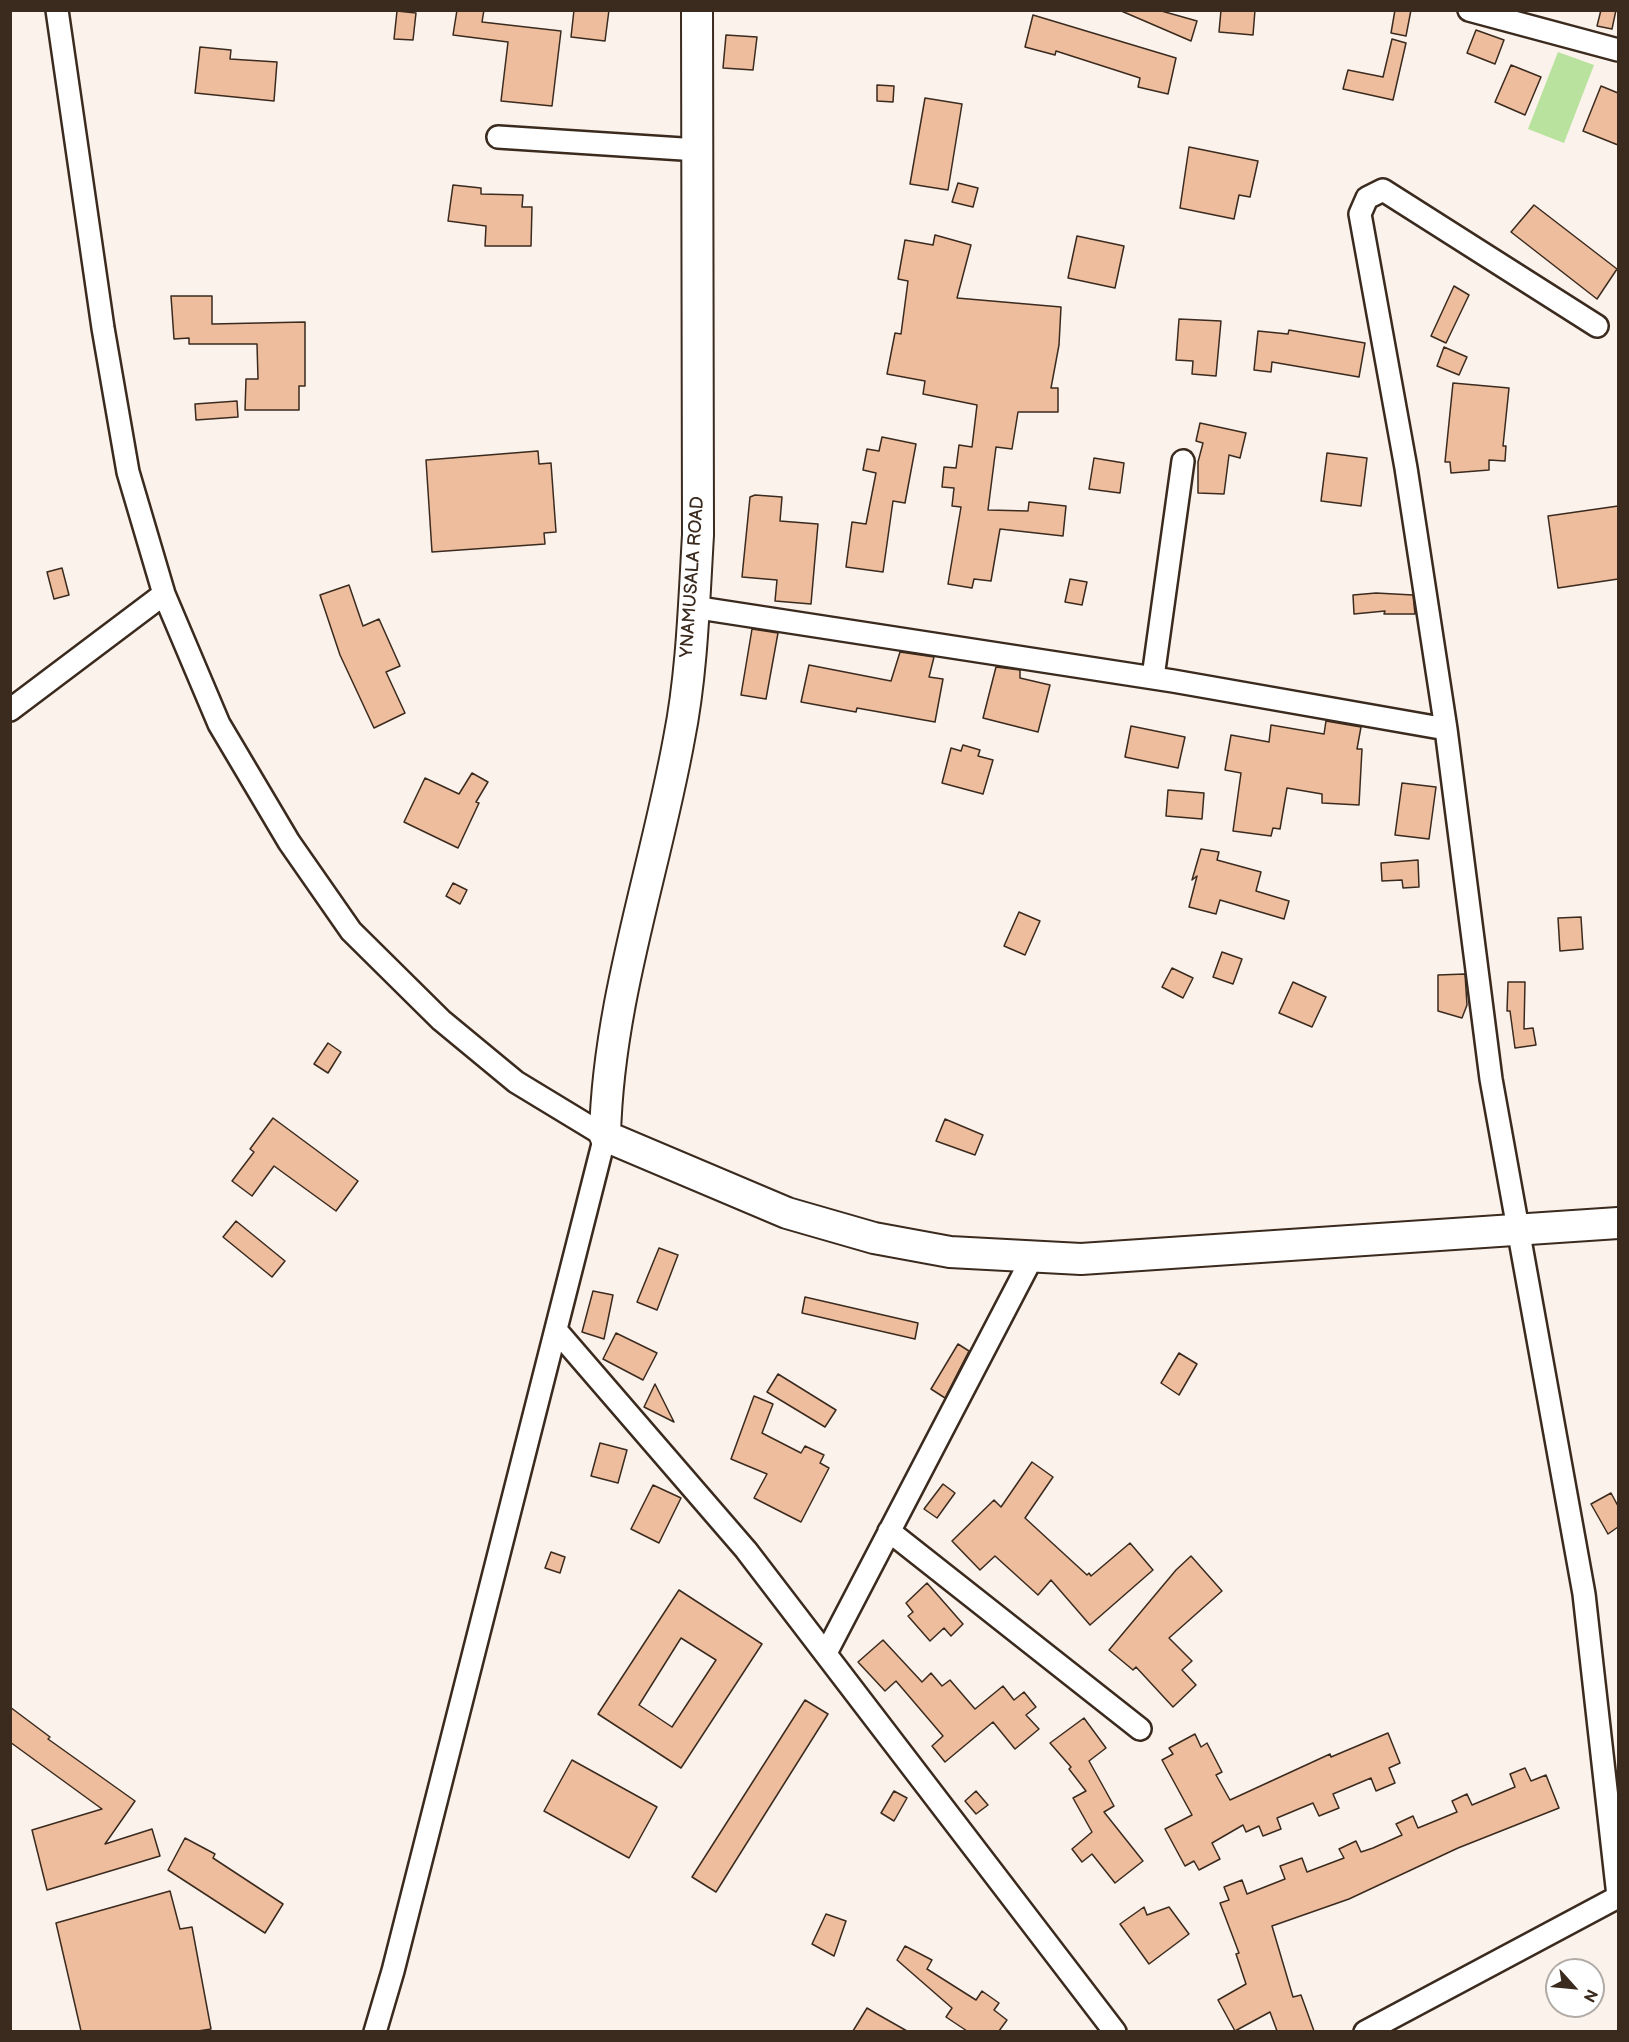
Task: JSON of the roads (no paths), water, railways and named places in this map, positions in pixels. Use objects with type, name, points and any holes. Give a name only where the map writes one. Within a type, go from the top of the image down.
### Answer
[{"type":"main road","name":"YNAMUSALA ROAD","points":[[605,1136],[611,1048],[680,738],[693,607],[698,536],[698,10]]},
{"type":"main road","points":[[605,1136],[787,1214],[863,1235],[950,1252],[1081,1259],[1618,1223]]},
{"type":"street","points":[[57,10],[102,328],[128,472],[164,594],[219,724],[289,842],[351,931],[441,1020],[516,1082],[605,1136],[393,1971],[375,2031]]},
{"type":"street","points":[[1469,10],[1618,50]]},
{"type":"street","points":[[498,137],[698,150]]},
{"type":"street","points":[[1365,2031],[1618,1896],[1584,1594],[1491,1079],[1446,729],[1406,468],[1360,214],[1367,198],[1383,190],[1597,326]]},
{"type":"street","points":[[1154,677],[1184,461]]},
{"type":"street","points":[[10,711],[164,594]]},
{"type":"street","points":[[693,607],[1154,677],[1446,729]]},
{"type":"street","points":[[826,1653],[1033,1256]]},
{"type":"street","points":[[556,1330],[746,1550],[1115,2031]]},
{"type":"street","points":[[889,1531],[1140,1729]]}]
